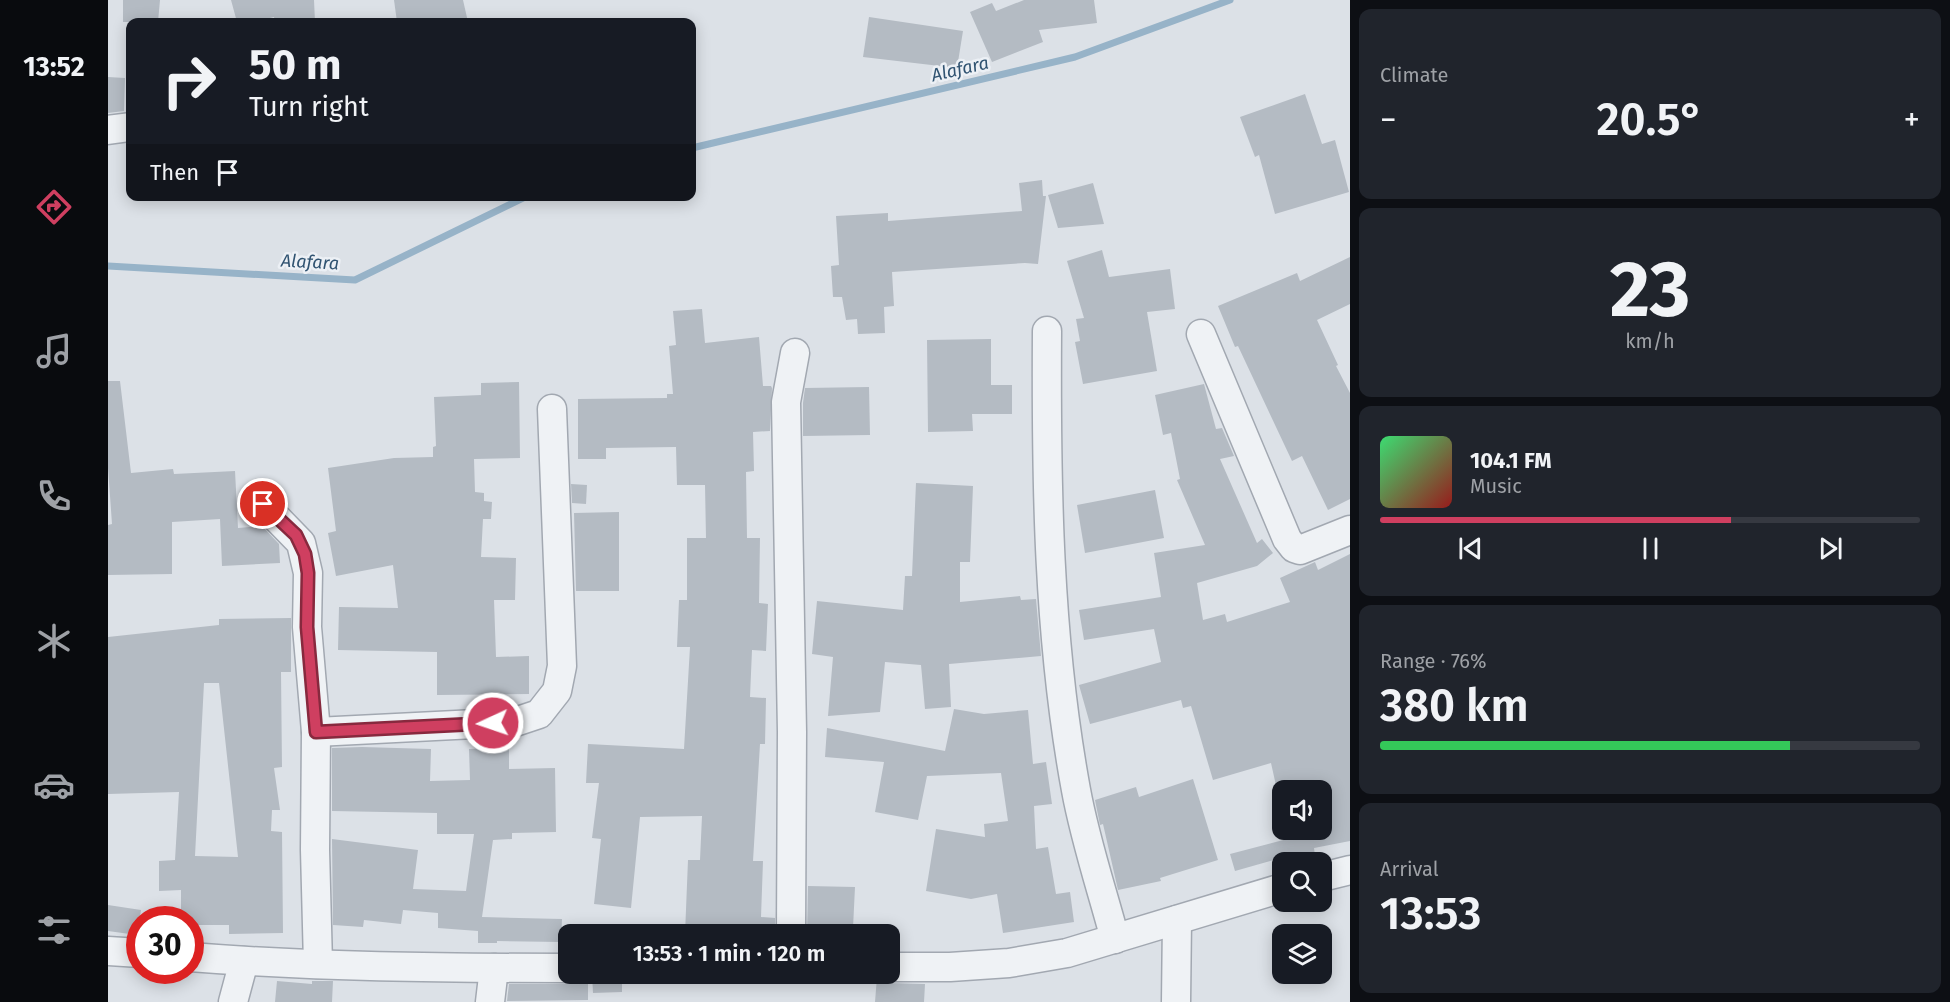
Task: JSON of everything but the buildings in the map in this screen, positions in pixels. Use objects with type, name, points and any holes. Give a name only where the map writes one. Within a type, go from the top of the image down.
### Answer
[{"type":"street","points":[[108,130],[126,128]]},
{"type":"street","points":[[1047,331],[1046,453],[1055,643],[1076,791],[1115,939]]},
{"type":"street","points":[[1201,334],[1287,539],[1293,548],[1300,550],[1350,530]]},
{"type":"street","points":[[791,924],[792,732],[786,402],[795,353]]},
{"type":"street","points":[[316,732],[515,722],[539,714],[556,692],[562,666],[552,409]]},
{"type":"street","points":[[263,504],[296,535],[305,554],[308,573],[307,627],[316,732],[315,850],[318,964]]},
{"type":"street","points":[[1332,874],[1350,870]]},
{"type":"street","points":[[900,967],[950,967],[1009,963],[1067,953],[1272,891]]},
{"type":"street","points":[[1176,1002],[1177,920]]},
{"type":"street","points":[[108,951],[126,952]]},
{"type":"street","points":[[204,958],[318,964],[558,968]]},
{"type":"street","points":[[233,1002],[244,961]]},
{"type":"street","points":[[490,1002],[494,968]]},
{"type":"waterway","name":"Alafara","points":[[696,147],[1075,57],[1230,0]]},
{"type":"waterway","name":"Alafara","points":[[108,266],[355,280],[517,201]]},
{"type":"route","points":[[263,504],[296,535],[305,554],[308,573],[307,627],[316,732],[493,723]]}]
